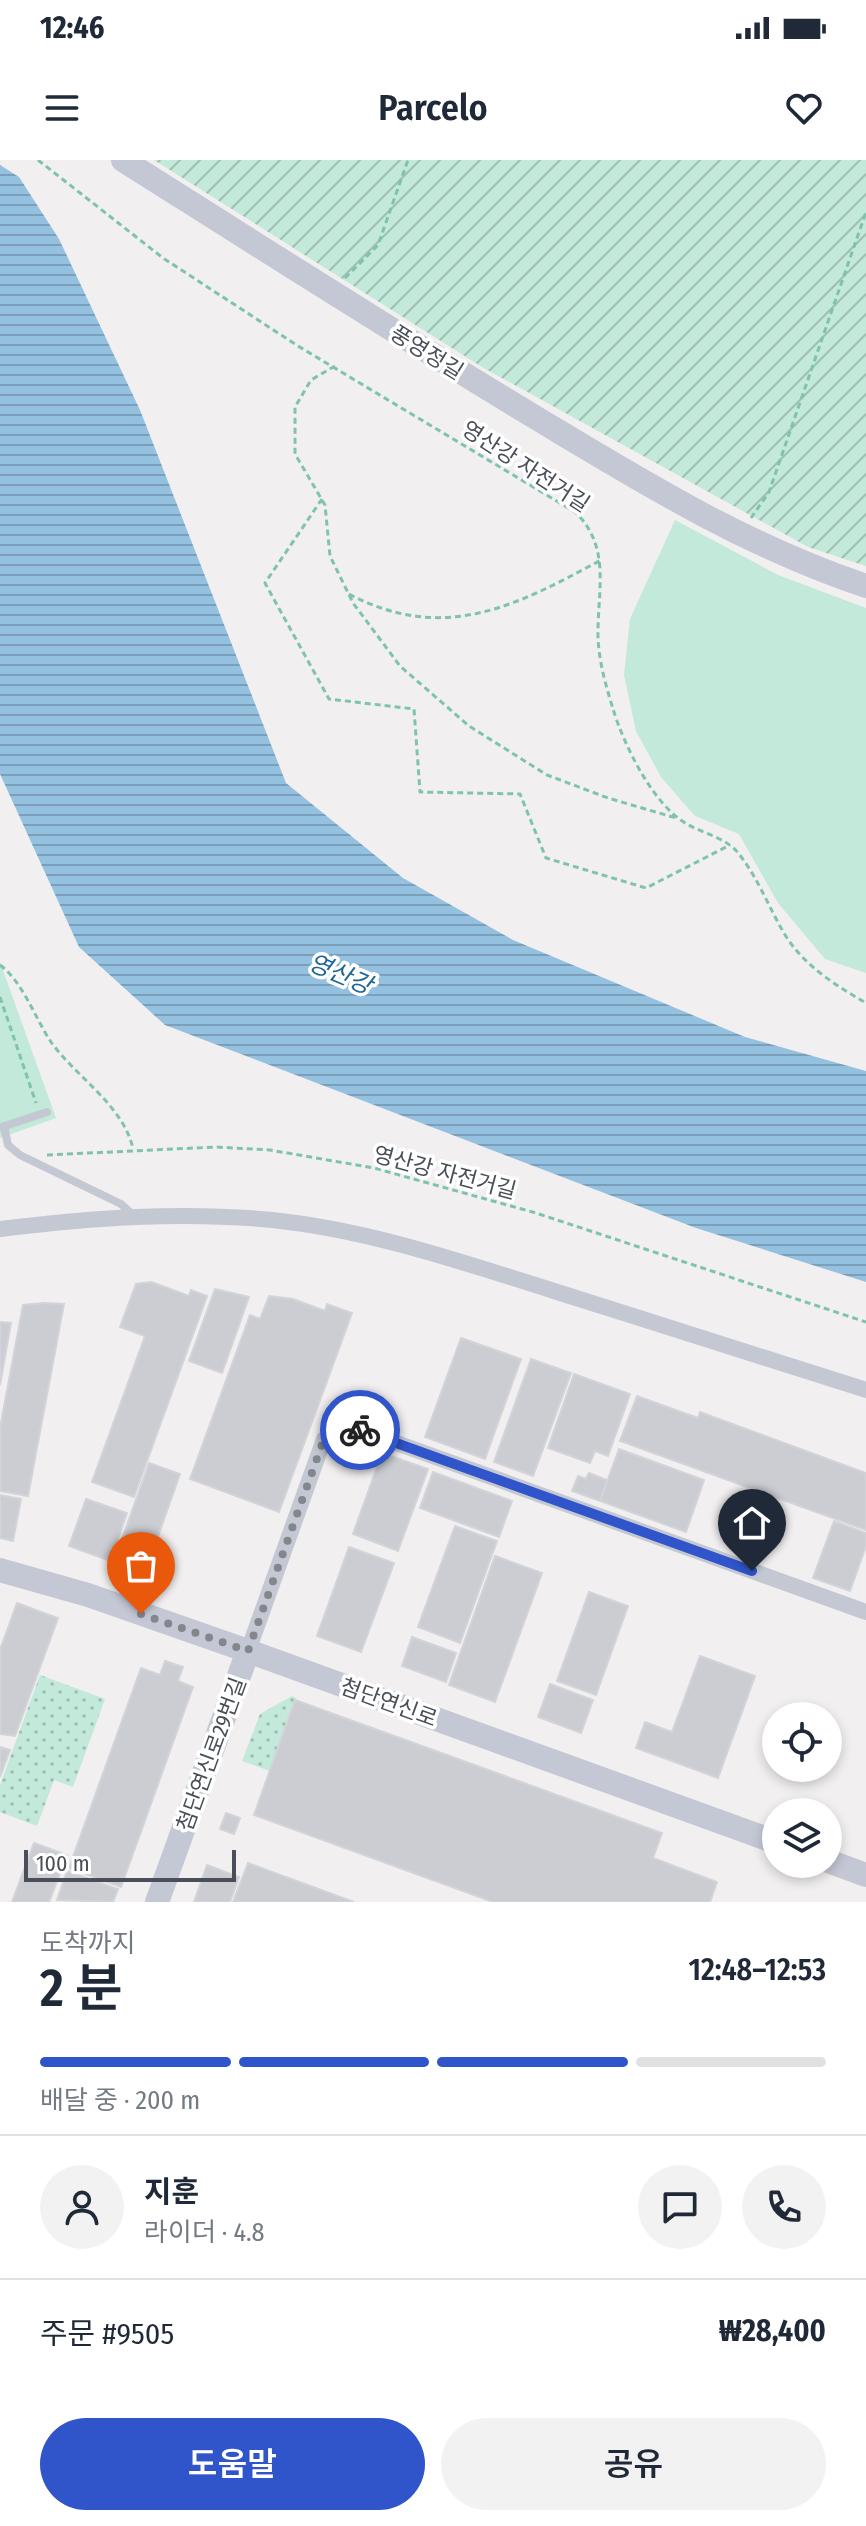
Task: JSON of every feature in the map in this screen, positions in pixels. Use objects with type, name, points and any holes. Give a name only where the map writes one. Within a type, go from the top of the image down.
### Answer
[{"type":"street","name":"풍영정길","points":[[123,160],[667,497],[797,563],[866,586]]},
{"type":"street","points":[[0,1229],[189,1214],[275,1221],[413,1247],[866,1390]]},
{"type":"street","points":[[248,1651],[324,1439],[352,1427],[866,1612]]},
{"type":"street","name":"첨단연신로","points":[[0,1570],[88,1595],[248,1651],[762,1837]]},
{"type":"street","name":"첨단연신로29번길","points":[[157,1902],[248,1651]]},
{"type":"street","points":[[842,1866],[866,1875]]},
{"type":"lane","points":[[44,1113],[2,1127],[8,1145],[20,1155],[121,1204],[135,1216]]},
{"type":"path","name":"영산강 자전거길","points":[[38,160],[163,258],[575,512],[593,533],[601,560],[598,640],[613,711],[625,743],[644,776],[679,819],[730,845],[741,855],[789,941],[834,984],[866,1003]]},
{"type":"path","points":[[332,292],[378,245],[408,160]]},
{"type":"path","points":[[738,535],[769,492],[866,212]]},
{"type":"path","points":[[335,366],[311,380],[295,407],[295,454],[322,499],[330,556],[348,593],[400,666],[443,705],[496,745],[571,786],[679,819]]},
{"type":"path","points":[[322,499],[265,583],[329,699],[414,709],[420,792],[520,794],[546,858],[646,888],[730,845]]},
{"type":"path","points":[[348,593],[392,611],[465,617],[489,613],[537,595],[601,560]]},
{"type":"path","points":[[0,965],[73,1071],[111,1109],[129,1134],[133,1149]]},
{"type":"path","points":[[0,997],[44,1113]]},
{"type":"path","name":"영산강 자전거길","points":[[20,1155],[133,1149],[270,1150],[432,1181],[866,1322]]},
{"type":"green space","points":[[154,160],[866,160],[866,566],[808,547],[482,367]]},
{"type":"green space","points":[[675,520],[778,575],[866,608],[866,973],[825,959],[778,903],[739,834],[695,816],[661,777],[636,731],[624,675],[630,619]]},
{"type":"green space","points":[[0,962],[56,1118],[0,1138]]},
{"type":"green space","points":[[40,1675],[105,1699],[73,1787],[54,1780],[37,1826],[0,1812],[0,1785]]},
{"type":"green space","points":[[292,1696],[296,1698],[270,1771],[242,1761],[260,1714]]},
{"type":"water","name":"영산강","points":[[0,165],[19,177],[59,239],[140,410],[286,783],[403,878],[513,940],[745,1037],[866,1071],[866,1282],[696,1228],[165,1025],[79,947],[0,774]]},
{"type":"building","points":[[151,1282],[189,1296],[191,1290],[207,1296],[134,1497],[92,1482],[145,1336],[120,1327],[136,1284]]},
{"type":"building","points":[[215,1289],[249,1297],[222,1373],[189,1361]]},
{"type":"building","points":[[269,1296],[293,1299],[325,1311],[327,1304],[352,1313],[279,1512],[190,1479],[250,1315],[260,1319]]},
{"type":"building","points":[[64,1304],[28,1496],[0,1491],[0,1428],[23,1305]]},
{"type":"building","points":[[0,1322],[11,1323],[0,1385]]},
{"type":"building","points":[[461,1338],[521,1359],[485,1459],[425,1437]]},
{"type":"building","points":[[531,1359],[571,1373],[533,1476],[494,1462]]},
{"type":"building","points":[[574,1374],[630,1394],[608,1456],[595,1451],[590,1463],[548,1448]]},
{"type":"building","points":[[637,1396],[698,1418],[700,1412],[866,1473],[866,1530],[620,1441]]},
{"type":"building","points":[[619,1449],[704,1480],[686,1532],[600,1501]]},
{"type":"building","points":[[382,1453],[428,1469],[398,1551],[353,1534]]},
{"type":"building","points":[[149,1463],[180,1474],[145,1573],[114,1562]]},
{"type":"building","points":[[433,1472],[512,1501],[499,1537],[420,1508]]},
{"type":"building","points":[[589,1473],[607,1480],[600,1501],[572,1491],[578,1476],[586,1479]]},
{"type":"building","points":[[0,1495],[21,1499],[13,1541],[0,1538]]},
{"type":"building","points":[[86,1499],[127,1513],[110,1561],[69,1546]]},
{"type":"building","points":[[834,1521],[866,1533],[866,1546],[850,1591],[813,1578]]},
{"type":"building","points":[[455,1526],[497,1541],[460,1643],[418,1627]]},
{"type":"building","points":[[349,1547],[394,1563],[361,1652],[317,1636]]},
{"type":"building","points":[[495,1556],[542,1573],[495,1702],[449,1685]]},
{"type":"building","points":[[589,1592],[628,1606],[596,1695],[557,1681]]},
{"type":"building","points":[[17,1603],[58,1618],[15,1736],[0,1734],[0,1650]]},
{"type":"building","points":[[412,1637],[456,1653],[446,1682],[402,1666]]},
{"type":"building","points":[[700,1656],[755,1676],[718,1778],[636,1748],[645,1722],[672,1732]]},
{"type":"building","points":[[165,1661],[183,1667],[178,1681],[193,1687],[121,1887],[69,1868],[141,1668],[160,1675]]},
{"type":"building","points":[[550,1684],[593,1700],[581,1733],[538,1717]]},
{"type":"building","points":[[295,1700],[662,1833],[653,1858],[717,1882],[710,1902],[493,1902],[254,1815]]},
{"type":"building","points":[[0,1747],[10,1750],[0,1777]]},
{"type":"building","points":[[226,1813],[240,1818],[234,1834],[220,1829]]},
{"type":"building","points":[[34,1843],[67,1855],[49,1902],[12,1902]]},
{"type":"building","points":[[248,1863],[354,1902],[233,1902]]},
{"type":"building","points":[[207,1865],[239,1877],[230,1902],[194,1902]]},
{"type":"building","points":[[67,1871],[118,1889],[113,1902],[57,1900]]},
{"type":"way so far","points":[[141,1614],[248,1651],[324,1439],[352,1427],[360,1430]]},
{"type":"route","points":[[360,1430],[752,1571]]}]
